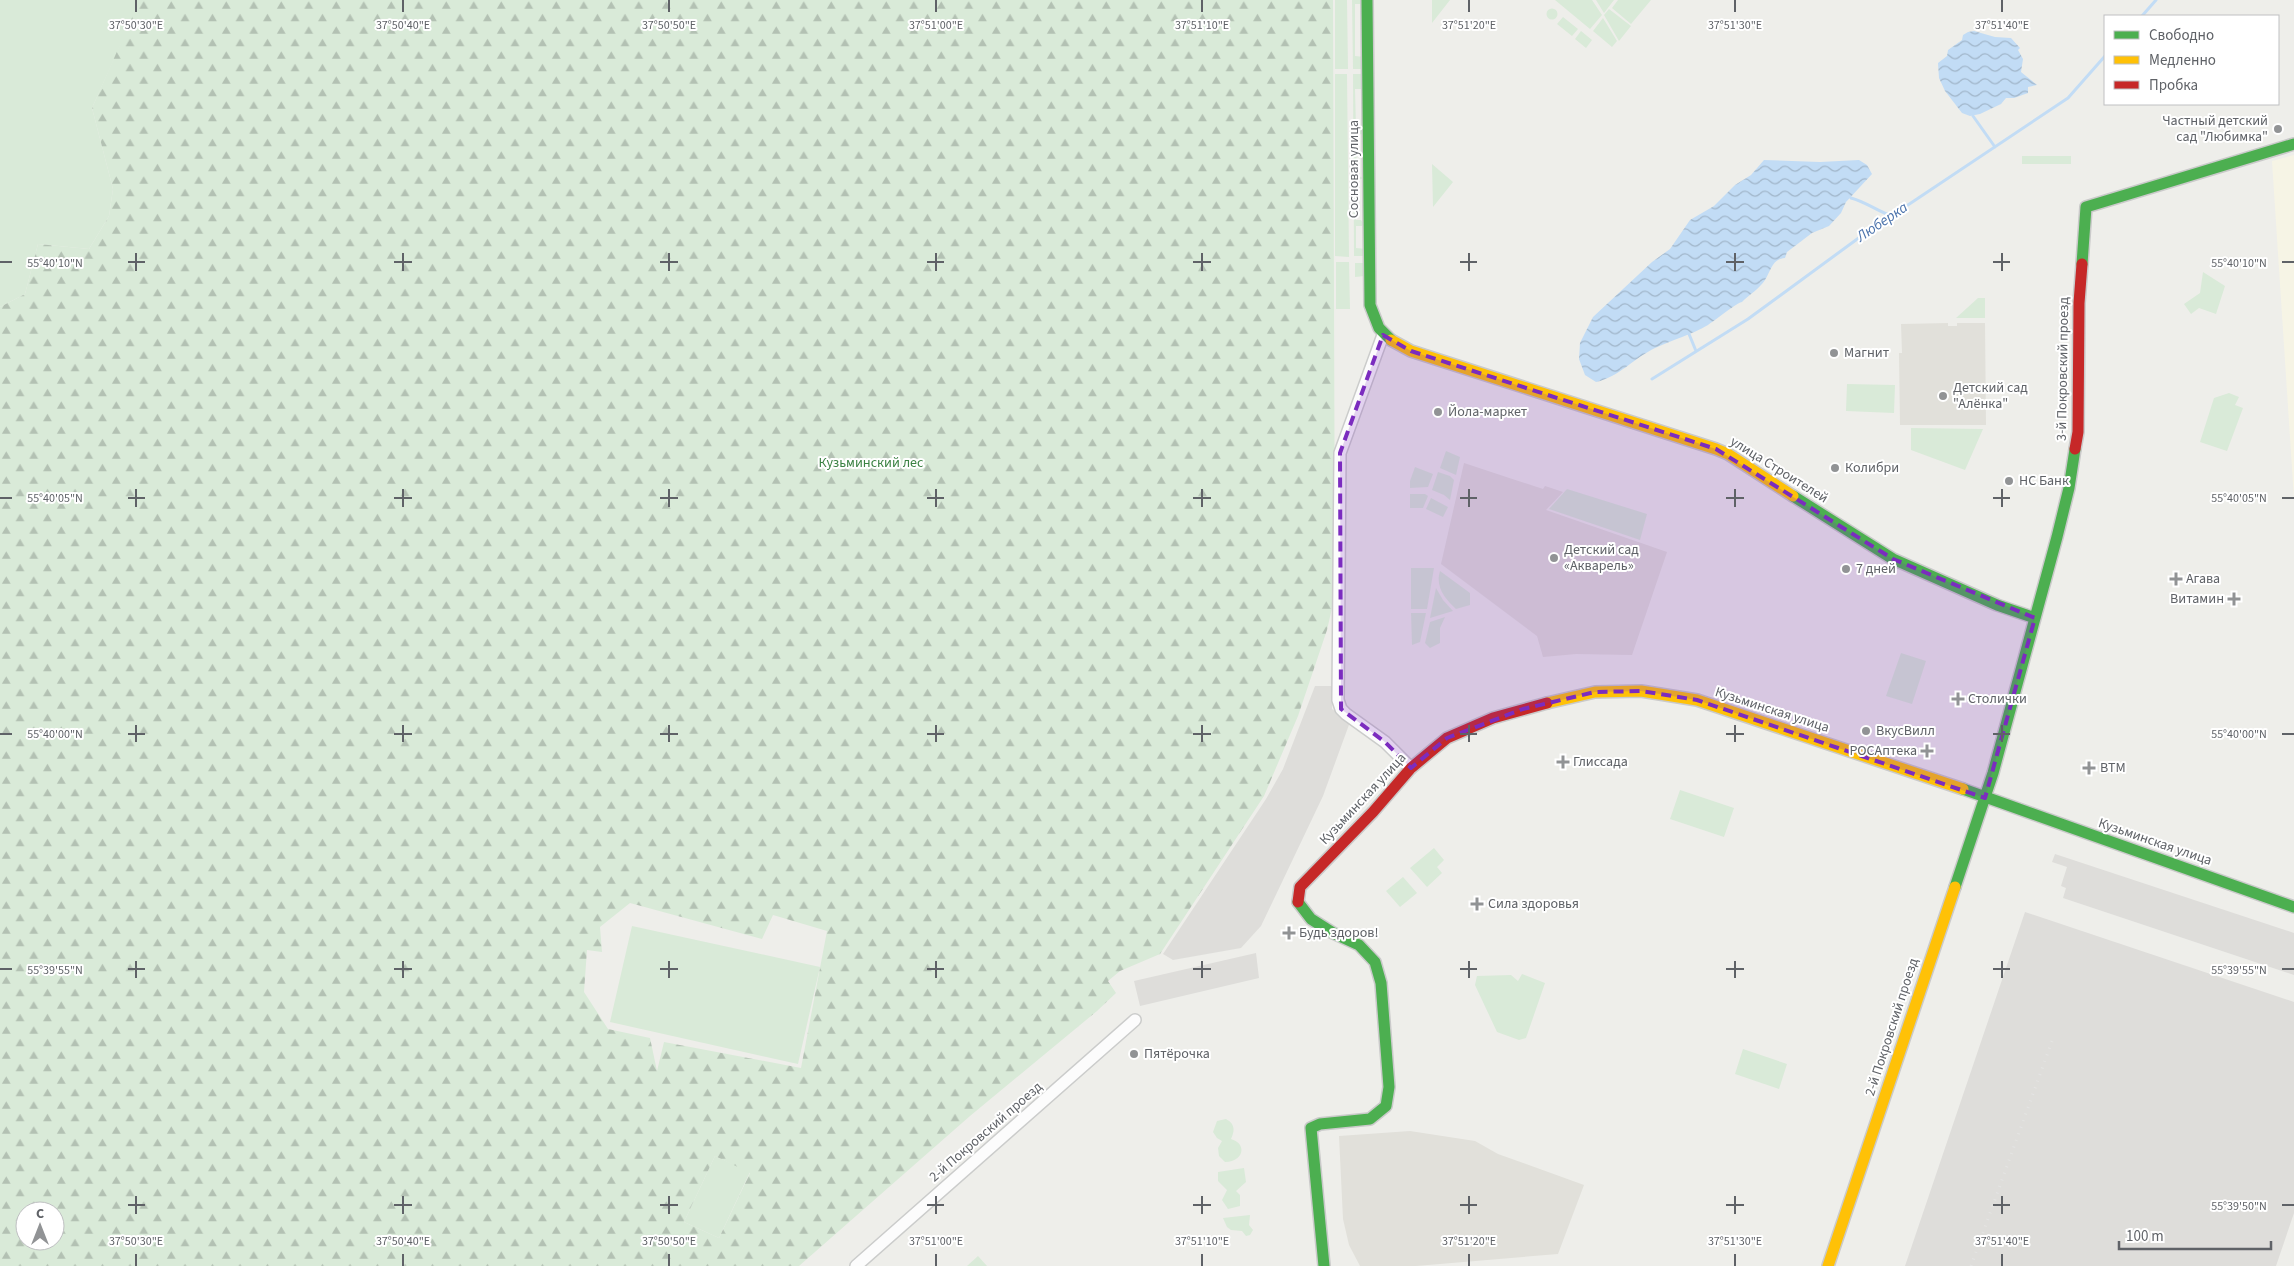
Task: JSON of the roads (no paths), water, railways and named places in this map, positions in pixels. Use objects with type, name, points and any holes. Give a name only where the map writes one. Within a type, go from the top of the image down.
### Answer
[{"type":"street","name":"Сосновая улица","points":[[1368,0],[1370,304],[1374,321],[1383,335]]},
{"type":"street","name":"3-й Покровский проезд","points":[[1985,798],[2031,640],[2069,488],[2078,432],[2078,303],[2086,207],[2294,144]]},
{"type":"street","name":"улица Строителей","points":[[1383,335],[1411,351],[1728,454],[1893,559],[1997,605],[2035,618]]},
{"type":"street","points":[[1383,335],[1340,453],[1338,700],[1341,709],[1346,714],[1385,742],[1410,768]]},
{"type":"street","name":"Кузьминская улица","points":[[1324,1266],[1311,1128],[1320,1124],[1370,1119],[1386,1106],[1389,1088],[1381,983],[1375,962],[1359,945],[1332,933],[1311,919],[1298,902],[1300,887],[1373,812],[1410,768],[1447,738],[1500,716],[1595,692],[1641,691],[1696,700],[2294,906]]},
{"type":"street","name":"2-й Покровский проезд","points":[[1828,1266],[1985,798]]},
{"type":"street","name":"2-й Покровский проезд","points":[[856,1266],[1135,1020]]},
{"type":"water","points":[[1974,31],[1995,37],[2011,38],[2020,48],[2018,50],[2023,59],[2021,72],[2037,85],[2028,87],[2028,93],[2014,98],[2006,98],[2001,104],[1980,114],[1970,116],[1962,113],[1945,91],[1939,78],[1938,63],[1947,56],[1948,50],[1962,40],[1963,35]]},
{"type":"water","points":[[1764,160],[1820,162],[1859,160],[1867,165],[1872,174],[1846,202],[1841,213],[1829,226],[1812,233],[1787,252],[1785,258],[1777,261],[1772,266],[1760,286],[1742,302],[1702,329],[1647,352],[1604,380],[1596,382],[1585,375],[1579,359],[1580,343],[1593,317],[1652,262],[1670,249],[1690,220],[1714,206],[1735,185],[1751,175]]},
{"type":"waterway","name":"Люберка","points":[[2143,15],[2156,0]]},
{"type":"waterway","name":"Люберка","points":[[1652,379],[1748,319],[1860,237],[2068,98],[2104,57]]},
{"type":"waterway","points":[[1973,116],[1995,147]]},
{"type":"waterway","points":[[1851,198],[1892,216]]},
{"type":"waterway","points":[[1689,334],[1696,351]]},
{"type":"railway","points":[[1971,1266],[2052,1041]]},
{"type":"place","name":"Частный детский сад \"Любимка\"","points":[[2278,129]]},
{"type":"place","name":"Магнит","points":[[1834,353]]},
{"type":"place","name":"Детский сад \"Алёнка\"","points":[[1943,396]]},
{"type":"place","name":"Йола-маркет","points":[[1438,412]]},
{"type":"place","name":"Колибри","points":[[1835,468]]},
{"type":"place","name":"НС Банк","points":[[2009,481]]},
{"type":"place","name":"Детский сад «Акварель»","points":[[1554,558]]},
{"type":"place","name":"7 дней","points":[[1846,569]]},
{"type":"place","name":"Агава","points":[[2176,579]]},
{"type":"place","name":"Витамин","points":[[2234,599]]},
{"type":"place","name":"Столички","points":[[1958,699]]},
{"type":"place","name":"ВкусВилл","points":[[1866,731]]},
{"type":"place","name":"РОСАптека","points":[[1927,751]]},
{"type":"place","name":"Глиссада","points":[[1563,762]]},
{"type":"place","name":"ВТМ","points":[[2089,768]]},
{"type":"place","name":"Сила здоровья","points":[[1477,904]]},
{"type":"place","name":"Будь здоров!","points":[[1289,933]]},
{"type":"place","name":"Пятёрочка","points":[[1134,1054]]},
{"type":"park label","name":"Кузьминский лес","points":[[871,463]]}]
